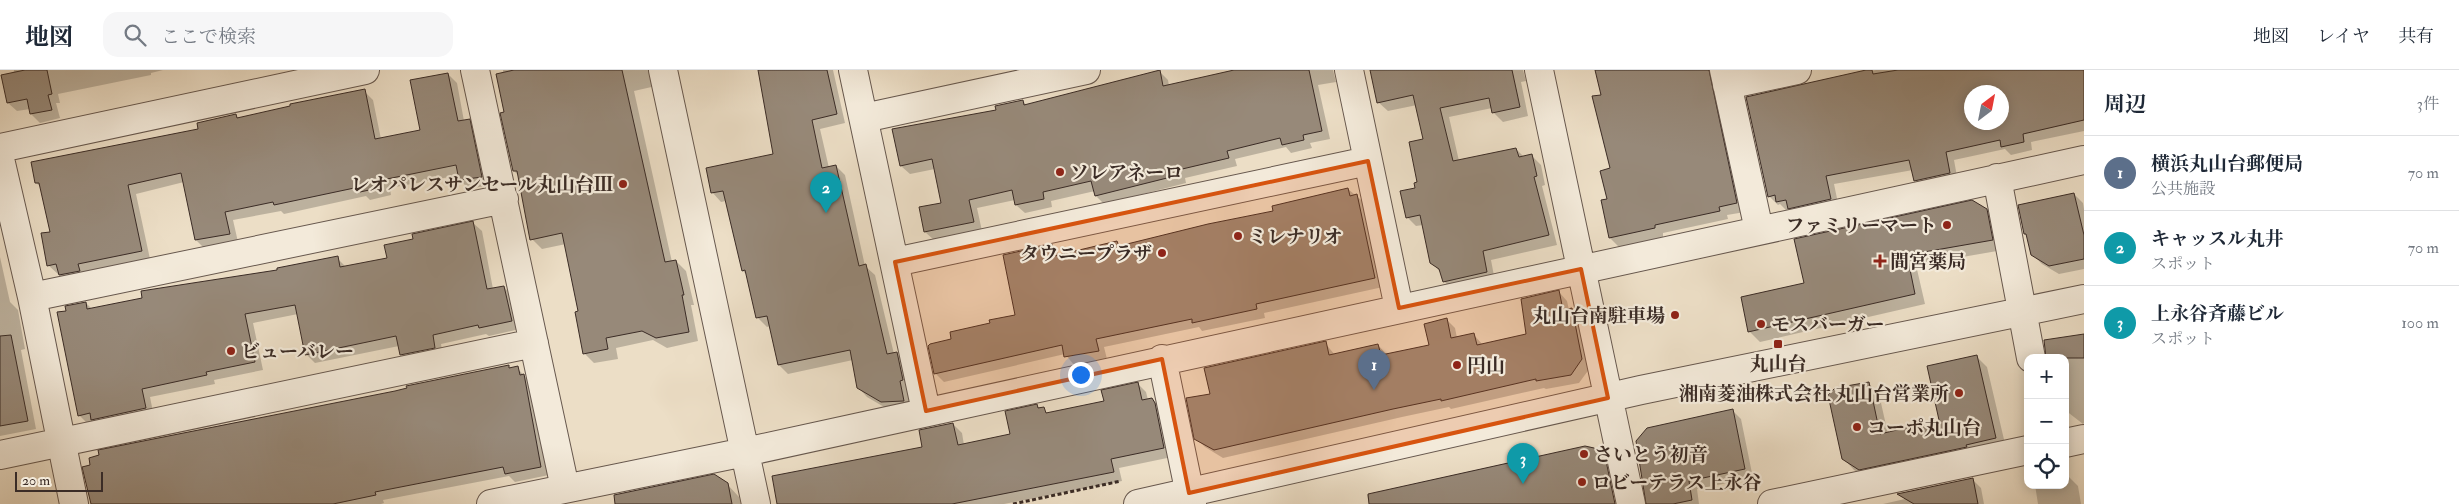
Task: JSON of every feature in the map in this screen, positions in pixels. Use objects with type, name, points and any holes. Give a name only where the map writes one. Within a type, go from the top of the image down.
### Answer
[{"type":"street","points":[[0,148],[365,70]]},
{"type":"street","points":[[475,70],[565,488]]},
{"type":"street","points":[[663,70],[756,504]]},
{"type":"street","points":[[853,70],[926,411]]},
{"type":"street","points":[[864,118],[1086,70]]},
{"type":"street","points":[[1349,70],[1399,308]]},
{"type":"street","points":[[1539,70],[1631,504]]},
{"type":"street","points":[[1759,230],[1725,77],[1797,70]]},
{"type":"street","points":[[0,159],[32,297],[74,504]]},
{"type":"street","points":[[491,504],[745,452],[2084,160]]},
{"type":"street","points":[[895,262],[1368,162]]},
{"type":"street","points":[[1997,178],[2030,354]]},
{"type":"street","points":[[32,297],[504,199]]},
{"type":"street","points":[[1138,504],[1190,499],[1608,398],[2084,299]]},
{"type":"street","points":[[0,455],[534,342]]},
{"type":"street","points":[[1162,360],[1190,499]]},
{"type":"street","points":[[2069,442],[2084,439]]},
{"type":"street","points":[[1772,504],[1815,499],[2024,451]]},
{"type":"path","points":[[1013,504],[1125,480]]},
{"type":"highlighted area","points":[[1368,161],[1399,308],[1581,269],[1608,398],[1189,493],[1162,359],[926,411],[895,262]]},
{"type":"building","points":[[25,70],[47,70],[52,94],[48,95],[52,110],[30,114],[27,99],[7,103],[1,75]]},
{"type":"building","points":[[514,70],[622,70],[665,262],[676,260],[684,295],[682,295],[689,332],[656,338],[642,331],[606,338],[608,349],[583,354],[575,312],[578,311],[562,233],[530,240],[517,171],[513,171],[500,113],[504,112],[496,74]]},
{"type":"building","points":[[758,70],[827,70],[837,114],[812,120],[822,168],[836,165],[859,266],[866,264],[887,354],[897,352],[903,380],[900,381],[904,401],[881,402],[857,388],[850,350],[778,365],[767,316],[756,318],[745,270],[742,271],[723,191],[711,193],[706,168],[773,154]]},
{"type":"building","points":[[1160,70],[1163,86],[1234,70],[1309,70],[1322,131],[1303,135],[1304,140],[1282,145],[1280,138],[1227,151],[1229,158],[1178,170],[1179,175],[1095,196],[1091,181],[1043,192],[1044,199],[1015,205],[1012,190],[969,200],[974,222],[924,232],[919,207],[941,203],[932,159],[900,166],[892,129],[996,110],[995,106],[1023,100],[1024,105]]},
{"type":"building","points":[[1370,70],[1512,70],[1520,107],[1492,113],[1489,98],[1440,108],[1453,161],[1516,148],[1519,157],[1532,154],[1537,176],[1534,177],[1549,235],[1483,251],[1487,272],[1443,282],[1439,269],[1430,263],[1420,215],[1406,218],[1400,191],[1415,188],[1414,183],[1417,182],[1409,142],[1423,139],[1413,95],[1377,103]]},
{"type":"building","points":[[1595,70],[1709,70],[1737,203],[1719,207],[1720,211],[1655,225],[1655,228],[1609,238],[1601,200],[1607,199],[1600,171],[1610,168],[1592,96],[1601,95]]},
{"type":"building","points":[[1866,70],[1872,70],[1873,74],[1898,70],[2084,70],[2084,120],[2023,134],[2024,142],[2001,147],[2000,140],[1946,152],[1950,173],[1914,181],[1909,160],[1826,176],[1831,199],[1788,209],[1786,200],[1776,202],[1775,195],[1768,197],[1746,97]]},
{"type":"building","points":[[448,73],[458,121],[470,119],[482,177],[459,180],[456,165],[382,180],[383,187],[360,192],[359,187],[274,205],[273,202],[225,212],[230,234],[195,240],[181,173],[128,185],[142,251],[78,264],[80,271],[59,275],[56,264],[47,266],[41,233],[50,232],[39,183],[35,183],[31,162],[198,129],[197,123],[236,114],[237,118],[290,106],[290,104],[365,89],[375,139],[420,130],[410,80]]},
{"type":"building","points":[[1348,188],[1350,196],[1357,194],[1375,278],[1256,304],[1257,309],[1192,323],[1192,319],[1096,339],[1099,351],[1064,357],[1062,345],[934,374],[928,346],[930,344],[951,339],[950,332],[990,323],[989,320],[1015,315],[1003,255],[1052,244],[1054,256],[1117,241],[1119,246],[1208,224],[1273,211],[1272,206]]},
{"type":"building","points":[[2074,193],[2084,235],[2084,259],[2049,266],[2031,255],[2018,205]]},
{"type":"building","points":[[1972,200],[1987,209],[1993,240],[1907,255],[1915,294],[1748,332],[1741,297],[1804,283],[1794,239]]},
{"type":"building","points":[[473,221],[487,289],[504,286],[512,321],[479,328],[478,325],[433,335],[435,348],[400,355],[396,336],[305,355],[295,305],[245,314],[255,362],[206,372],[207,375],[142,389],[146,408],[91,420],[90,413],[78,416],[57,312],[66,311],[65,306],[86,302],[87,309],[142,298],[141,291],[277,270],[277,268],[338,256],[340,267],[387,258],[384,245],[413,239],[412,234]]},
{"type":"building","points":[[1559,290],[1563,310],[1572,308],[1582,359],[1571,375],[1536,381],[1536,379],[1441,401],[1441,399],[1393,409],[1214,450],[1194,439],[1186,398],[1210,394],[1204,368],[1326,341],[1329,355],[1378,344],[1381,355],[1429,345],[1424,324],[1447,318],[1451,338],[1474,333],[1477,345],[1526,334],[1521,299]]},
{"type":"building","points":[[2084,334],[2084,358],[2069,358],[2069,354],[2046,354],[2044,340]]},
{"type":"building","points":[[11,335],[28,421],[0,426],[0,336]]},
{"type":"building","points":[[1977,355],[1996,438],[1966,445],[1967,447],[1859,470],[1842,459],[1828,395],[1835,388],[1869,382],[1880,434],[1939,420],[1927,366]]},
{"type":"building","points":[[509,365],[509,368],[518,366],[520,375],[524,374],[541,467],[505,474],[503,467],[375,492],[376,495],[333,504],[91,504],[82,467],[90,465],[89,458],[99,455],[98,450],[395,391],[407,388],[406,386]]},
{"type":"building","points":[[1138,382],[1142,400],[1152,398],[1155,403],[1164,448],[1111,459],[1114,472],[952,504],[777,504],[772,476],[922,447],[919,430],[953,423],[958,445],[1010,434],[1005,411],[1037,404],[1038,408],[1044,407],[1046,413],[1104,401],[1101,390]]},
{"type":"building","points":[[1733,409],[1745,469],[1689,481],[1692,500],[1673,504],[1646,504],[1636,441],[1647,428]]},
{"type":"building","points":[[1585,446],[1594,448],[1605,456],[1615,504],[1369,504],[1368,494]]},
{"type":"building","points":[[714,474],[728,483],[732,504],[615,504],[614,495]]},
{"type":"building","points":[[1973,478],[1978,504],[1914,504],[1897,494]]},
{"type":"place","name":"ソレアネーロ","points":[[1060,172]]},
{"type":"place","name":"レオパレスサンセール丸山台Ⅲ","points":[[623,184]]},
{"type":"place","name":"キャッスル丸井","points":[[826,213]]},
{"type":"place","name":"ファミリーマート","points":[[1947,225]]},
{"type":"place","name":"ミレナリオ","points":[[1238,236]]},
{"type":"place","name":"タウニープラザ","points":[[1162,253]]},
{"type":"place","name":"間宮薬局","points":[[1880,261]]},
{"type":"place","name":"丸山台南駐車場","points":[[1675,315]]},
{"type":"place","name":"モスバーガー","points":[[1761,324]]},
{"type":"place","name":"丸山台","points":[[1778,344]]},
{"type":"place","name":"ビューバレー","points":[[231,351]]},
{"type":"place","name":"円山","points":[[1457,365]]},
{"type":"place","name":"横浜丸山台郵便局","points":[[1374,390]]},
{"type":"place","name":"湘南菱油株式会社 丸山台営業所","points":[[1959,393]]},
{"type":"place","name":"コーポ丸山台","points":[[1857,427]]},
{"type":"place","name":"さいとう初音","points":[[1584,454]]},
{"type":"place","name":"ロビーテラス上永谷","points":[[1582,482]]},
{"type":"place","name":"上永谷斉藤ビル","points":[[1523,484]]}]
